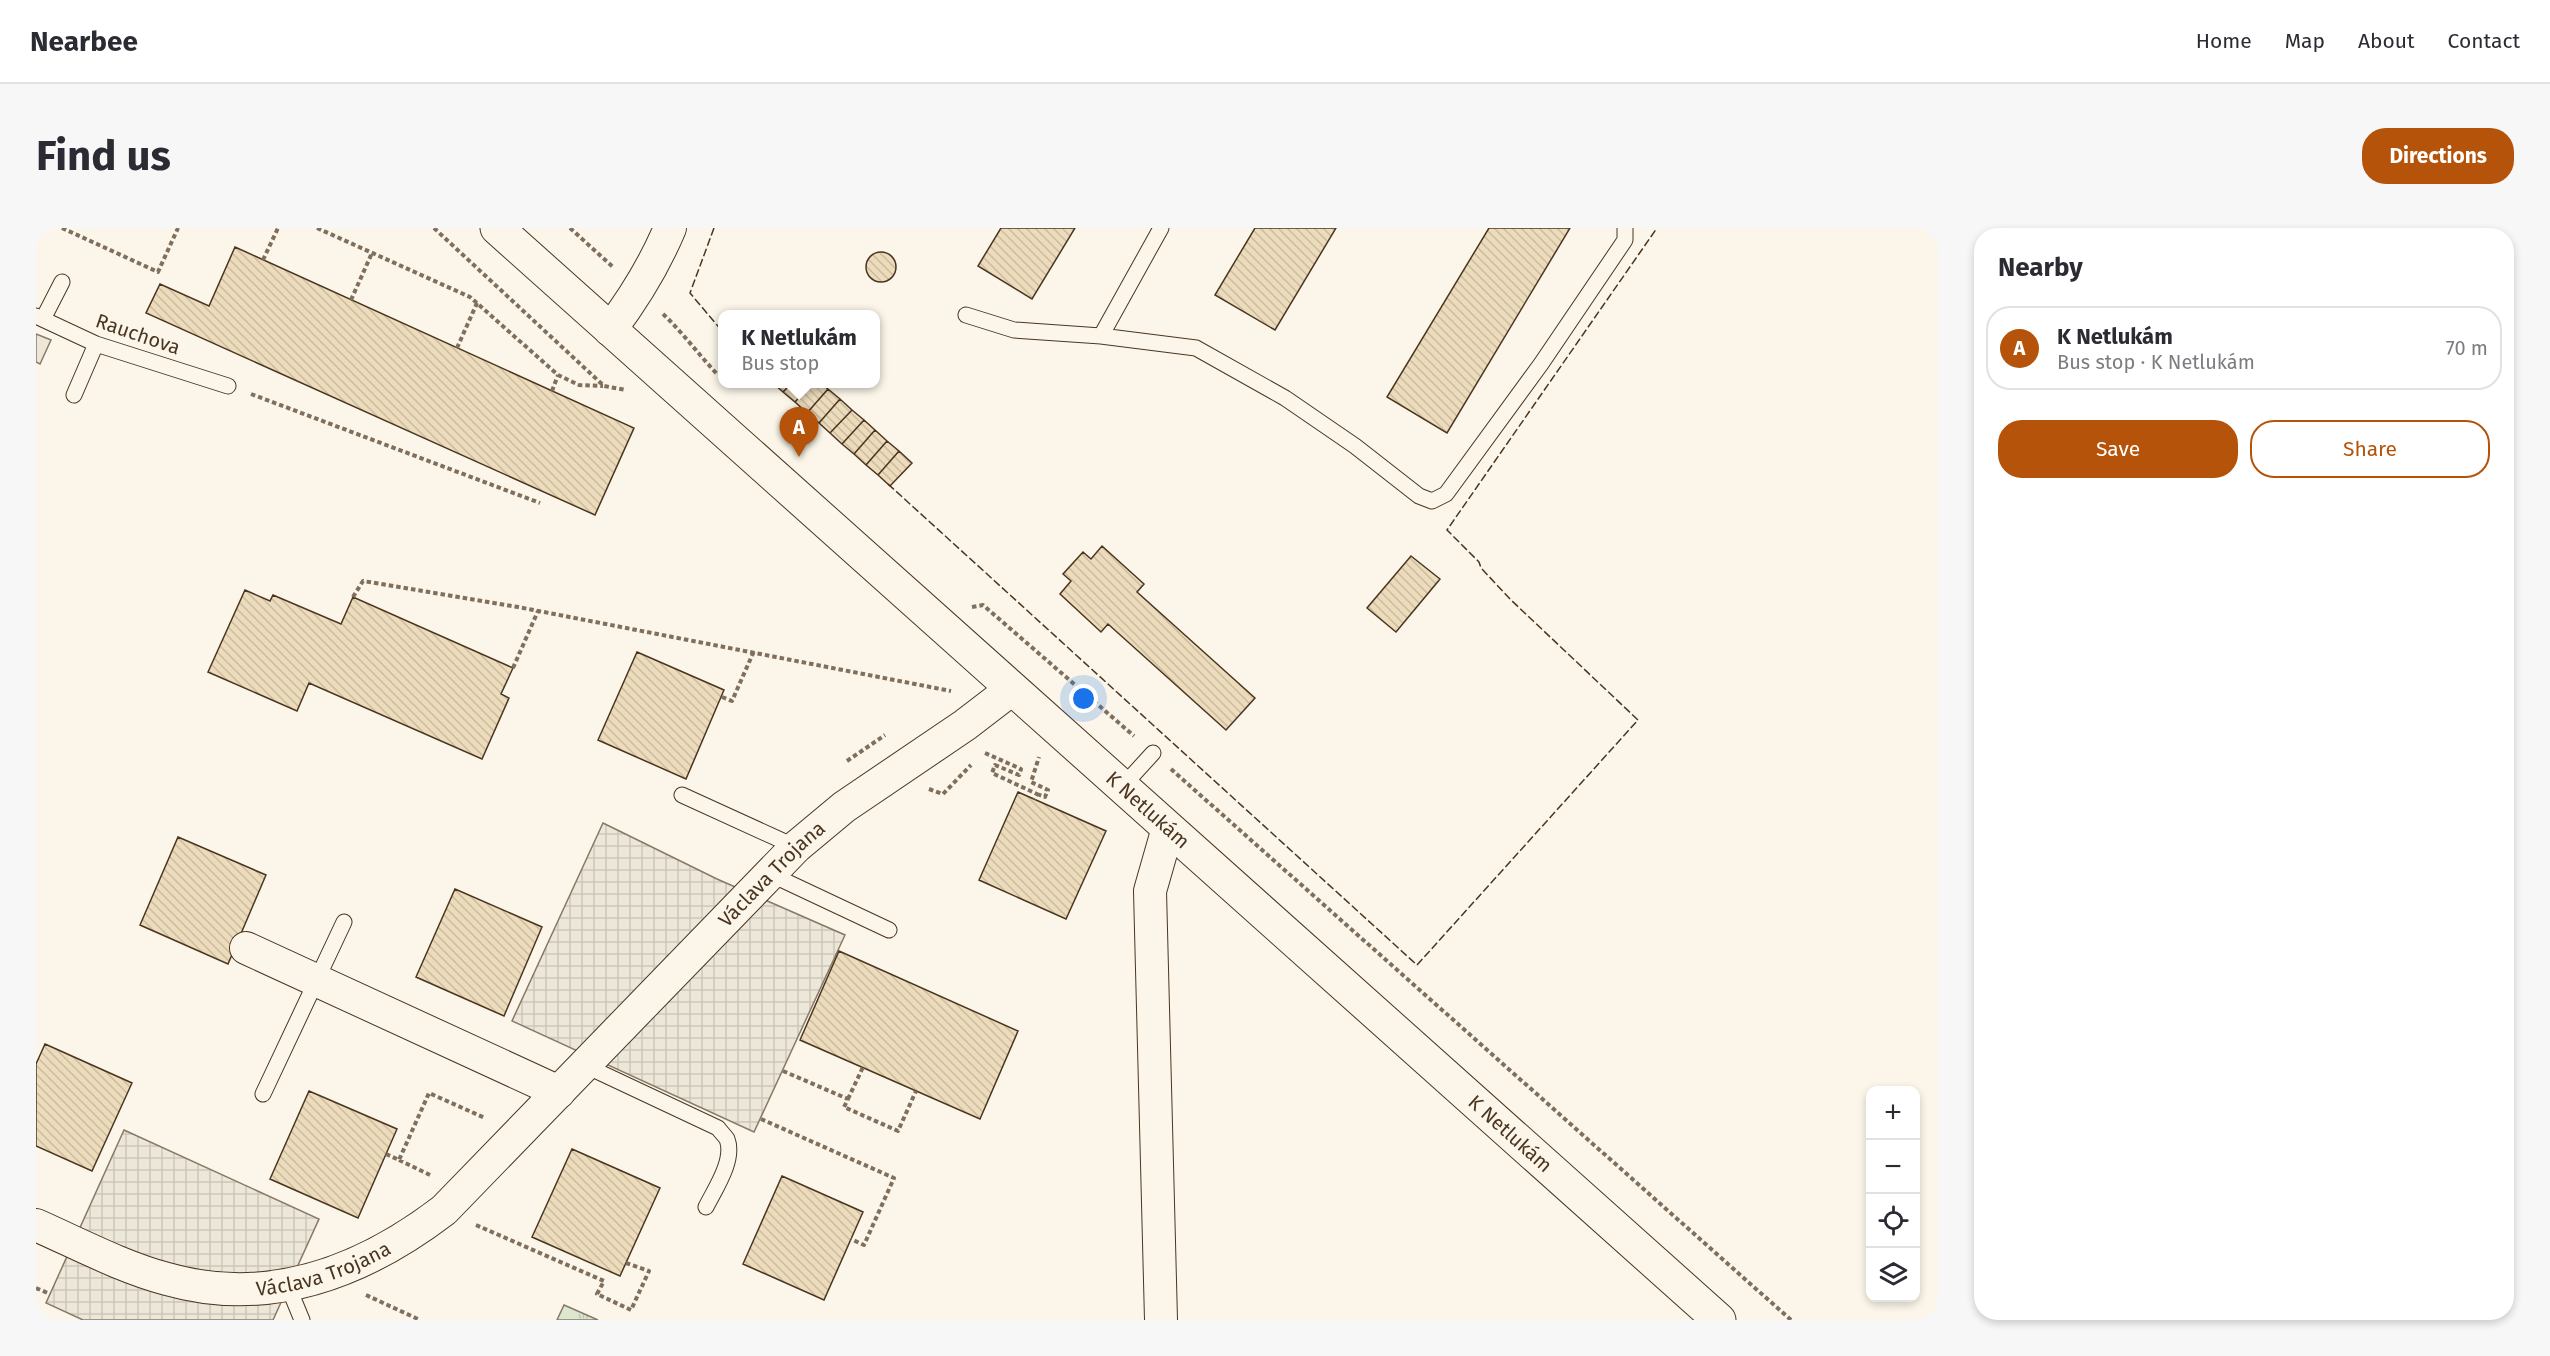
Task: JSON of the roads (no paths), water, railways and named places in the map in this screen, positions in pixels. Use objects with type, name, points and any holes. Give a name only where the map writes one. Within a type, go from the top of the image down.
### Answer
[{"type":"street","name":"K Netlukám","points":[[497,228],[1719,1320]]},
{"type":"street","points":[[610,330],[639,291],[656,261],[670,228]]},
{"type":"street","name":"Václava Trojana","points":[[36,1226],[168,1280],[211,1287],[246,1289],[288,1286],[329,1275],[364,1261],[411,1236],[444,1210],[796,847],[844,807],[965,725],[1012,689]]},
{"type":"street","points":[[1161,1320],[1150,891],[1168,828]]},
{"type":"street","points":[[246,948],[559,1092]]},
{"type":"lane","points":[[1101,336],[1161,228]]},
{"type":"lane","points":[[966,315],[1014,330],[1101,336],[1196,348],[1285,398],[1355,446],[1419,496],[1432,501],[1446,494],[1541,364],[1625,240],[1625,228]]},
{"type":"lane","points":[[40,317],[62,282]]},
{"type":"lane","name":"Rauchova","points":[[40,317],[96,344],[228,386]]},
{"type":"lane","points":[[74,395],[96,344]]},
{"type":"lane","points":[[1122,787],[1153,753]]},
{"type":"lane","points":[[682,795],[796,847]]},
{"type":"lane","points":[[770,874],[889,930]]},
{"type":"lane","points":[[263,1094],[344,922]]},
{"type":"lane","points":[[584,1065],[718,1128],[727,1139],[728,1154],[706,1207]]},
{"type":"lane","points":[[288,1286],[302,1320]]},
{"type":"place","name":"K Netlukám","points":[[799,457]]}]
